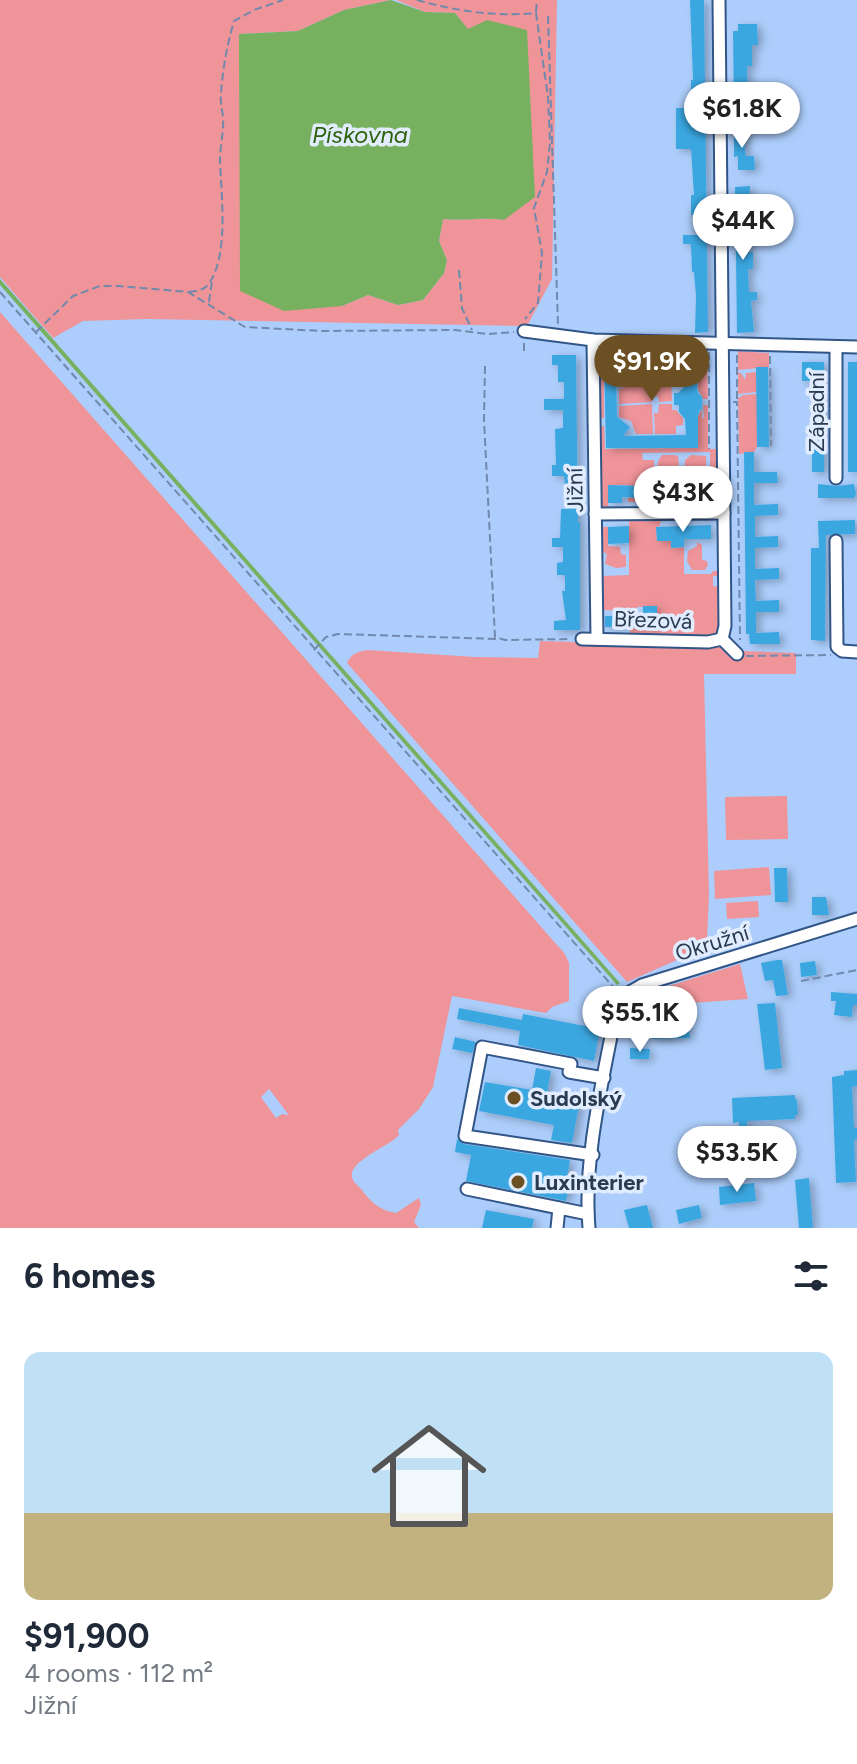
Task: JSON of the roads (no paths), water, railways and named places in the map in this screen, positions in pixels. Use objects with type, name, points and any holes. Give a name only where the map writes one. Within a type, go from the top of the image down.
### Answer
[{"type":"street","points":[[595,514],[724,513],[719,0]]},
{"type":"street","points":[[523,327],[593,340],[857,347]]},
{"type":"street","name":"Jižní","points":[[593,340],[597,639]]},
{"type":"street","name":"Západní","points":[[836,347],[836,478]]},
{"type":"street","name":"Březová","points":[[582,639],[731,645],[725,632],[724,513]]},
{"type":"street","points":[[836,541],[837,643],[839,650],[857,652]]},
{"type":"street","name":"Okružní","points":[[589,1228],[593,1155],[604,1078],[616,1011],[623,996],[632,989],[857,919]]},
{"type":"street","points":[[593,1155],[465,1136],[482,1047],[571,1064],[569,1072],[604,1078]]},
{"type":"street","points":[[467,1189],[588,1214]]},
{"type":"street","points":[[557,1228],[559,1208]]},
{"type":"water","name":"Pískovna","points":[[391,0],[425,12],[455,13],[468,29],[487,20],[527,30],[535,197],[504,220],[443,219],[439,241],[447,260],[444,273],[423,300],[398,305],[368,295],[342,306],[284,311],[240,291],[239,34],[298,31],[344,10]]},
{"type":"water","points":[[0,279],[620,983],[617,985],[0,285]]},
{"type":"place","name":"Sudolský","points":[[514,1098]]},
{"type":"place","name":"Luxinterier","points":[[518,1182]]}]
